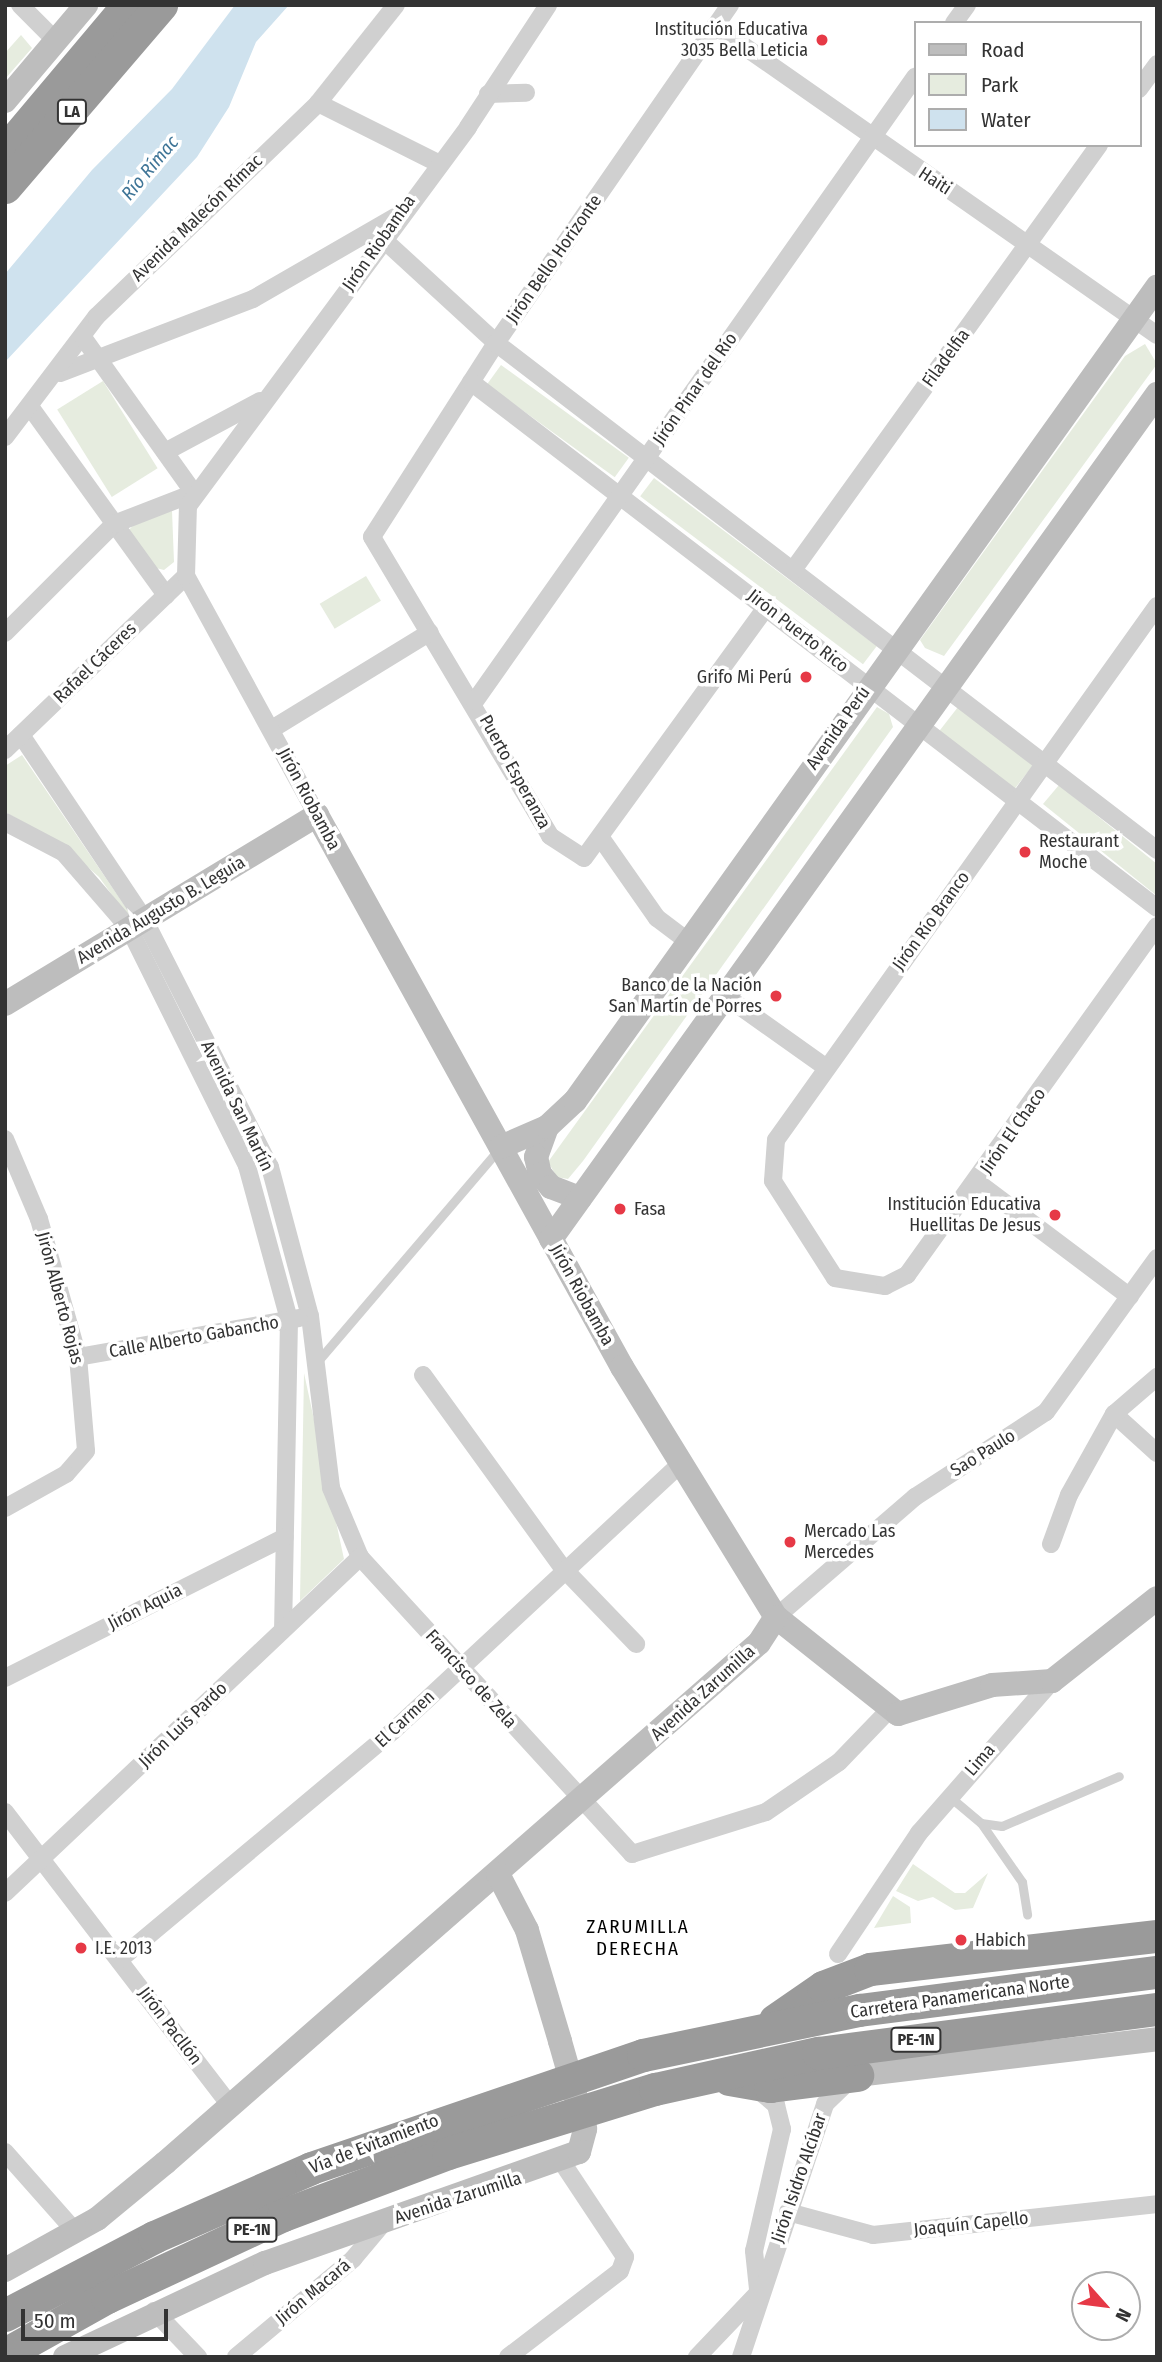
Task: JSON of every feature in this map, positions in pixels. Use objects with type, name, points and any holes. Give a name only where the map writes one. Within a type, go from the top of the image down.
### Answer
[{"type":"highway","name":"LA","points":[[5,151],[128,5]]},
{"type":"highway","name":"LA","points":[[5,187],[161,5]]},
{"type":"highway","points":[[764,2027],[823,1987],[870,1969],[1157,1936]]},
{"type":"highway","name":"Carretera Panamericana Norte","points":[[764,2027],[1145,1973]]},
{"type":"highway","name":"Carretera Panamericana Norte","points":[[709,2075],[818,2053],[1141,2010]]},
{"type":"highway","name":"Vía de Evitamiento","points":[[13,2309],[241,2197],[471,2109],[643,2055],[764,2027]]},
{"type":"highway","points":[[709,2075],[770,2086],[857,2075]]},
{"type":"highway","name":"Vía de Evitamiento","points":[[18,2350],[283,2215],[483,2142],[709,2075]]},
{"type":"main road","points":[[5,101],[86,5]]},
{"type":"main road","name":"Avenida Perú","points":[[501,1147],[547,1128],[575,1101],[868,685],[1157,286]]},
{"type":"main road","points":[[551,1239],[919,722],[1157,394]]},
{"type":"main road","name":"Avenida Augusto B. Leguia","points":[[5,1004],[317,815]]},
{"type":"main road","name":"Jirón Riobamba","points":[[317,815],[679,1465],[776,1617],[889,1710]]},
{"type":"main road","points":[[547,1128],[536,1157],[540,1174],[551,1187],[580,1198]]},
{"type":"main road","name":"Lima","points":[[1052,1681],[1157,1598]]},
{"type":"main road","name":"Avenida Zarumilla","points":[[5,2270],[75,2231],[231,2106],[759,1643],[776,1617]]},
{"type":"main road","points":[[889,1710],[914,1712],[992,1685],[1052,1681]]},
{"type":"main road","points":[[498,1874],[527,1930],[584,2124],[581,2149],[562,2162]]},
{"type":"main road","points":[[857,2075],[1157,2039]]},
{"type":"main road","name":"Avenida Zarumilla","points":[[65,2357],[154,2311],[384,2222],[562,2162]]},
{"type":"street","points":[[20,5],[56,41]]},
{"type":"street","name":"Avenida Malecón Rímac","points":[[5,437],[60,373],[96,317],[169,242],[318,103],[396,5]]},
{"type":"street","name":"Jirón Riobamba","points":[[317,815],[186,576],[183,536],[194,494],[488,94],[548,5]]},
{"type":"street","name":"Jirón Bello Horizonte","points":[[384,515],[496,343],[730,5]]},
{"type":"street","points":[[955,21],[967,5]]},
{"type":"street","name":"Haiti","points":[[715,26],[871,140],[1029,242],[1157,335]]},
{"type":"street","points":[[1141,86],[1157,64]]},
{"type":"street","name":"Jirón Pinar del Río","points":[[475,701],[914,79]]},
{"type":"street","points":[[488,94],[526,93]]},
{"type":"street","points":[[318,103],[436,162]]},
{"type":"street","name":"Filadelfia","points":[[793,570],[1098,147]]},
{"type":"street","points":[[60,373],[253,299],[403,211]]},
{"type":"street","points":[[383,239],[496,343],[1046,762],[1157,850]]},
{"type":"street","points":[[5,633],[114,524],[194,494],[84,339]]},
{"type":"street","name":"Jirón Puerto Rico","points":[[471,383],[919,722],[1157,908]]},
{"type":"street","points":[[164,452],[264,399]]},
{"type":"street","points":[[31,408],[166,595]]},
{"type":"street","name":"Puerto Esperanza","points":[[384,515],[372,537],[376,546],[475,701],[550,836],[584,858],[603,841]]},
{"type":"street","name":"Rafael Cáceres","points":[[5,750],[186,576]]},
{"type":"street","name":"Jirón Río Branco","points":[[813,1247],[773,1181],[771,1161],[776,1140],[824,1066],[1020,800],[1157,606]]},
{"type":"street","points":[[688,941],[657,918],[603,841],[767,607]]},
{"type":"street","points":[[272,729],[430,632]]},
{"type":"street","name":"Avenida San Martín","points":[[21,735],[136,924],[270,1167],[310,1316],[331,1488],[360,1557]]},
{"type":"street","name":"Avenida San Martín","points":[[5,822],[64,853],[136,924],[247,1166],[289,1320],[283,1628]]},
{"type":"street","name":"Jirón El Chaco","points":[[813,1247],[839,1281],[892,1284],[933,1246],[1157,926]]},
{"type":"street","points":[[724,995],[824,1066]]},
{"type":"street","name":"Jirón Alberto Rojas","points":[[5,1139],[21,1177],[78,1357],[86,1451],[81,1463],[5,1508]]},
{"type":"street","points":[[5,1163],[21,1177]]},
{"type":"street","points":[[977,1182],[1130,1297]]},
{"type":"street","name":"Sao Paulo","points":[[776,1617],[915,1497],[1046,1412],[1157,1258]]},
{"type":"street","name":"Calle Alberto Gabancho","points":[[78,1357],[310,1316]]},
{"type":"street","points":[[423,1376],[562,1567],[636,1644]]},
{"type":"street","points":[[1051,1544],[1069,1495],[1114,1414],[1157,1377]]},
{"type":"street","points":[[1114,1414],[1157,1453]]},
{"type":"street","name":"El Carmen","points":[[119,1960],[392,1732],[562,1567],[679,1465]]},
{"type":"street","name":"Jirón Aquia","points":[[5,1678],[285,1537]]},
{"type":"street","name":"Jirón Luis Pardo","points":[[5,1893],[43,1860],[360,1557]]},
{"type":"street","name":"Francisco de Zela","points":[[360,1557],[632,1854],[766,1812],[839,1762],[889,1710]]},
{"type":"street","name":"Lima","points":[[838,1955],[949,1796],[1052,1681]]},
{"type":"street","name":"Jirón Pacllón","points":[[5,1812],[231,2106]]},
{"type":"street","name":"Jirón Isidro Alcíbar","points":[[741,2357],[759,2292],[825,2104],[857,2075]]},
{"type":"street","name":"Jirón Isidro Alcíbar","points":[[741,2081],[765,2095],[781,2116],[754,2251],[759,2292]]},
{"type":"street","points":[[5,2152],[75,2231]]},
{"type":"street","points":[[508,2357],[620,2271],[625,2257],[562,2162]]},
{"type":"street","name":"Joaquín Capello","points":[[788,2212],[873,2235],[1157,2204]]},
{"type":"street","name":"Jirón Macará","points":[[236,2357],[353,2259],[384,2222]]},
{"type":"street","points":[[696,2357],[759,2292]]},
{"type":"street","points":[[154,2311],[198,2357]]},
{"type":"lane","points":[[316,1364],[501,1147]]},
{"type":"lane","points":[[981,1823],[1002,1826],[1027,1818],[1119,1776]]},
{"type":"lane","points":[[949,1796],[981,1823],[1022,1882],[1027,1914]]},
{"type":"green space","points":[[21,35],[32,48],[5,79],[5,53]]},
{"type":"green space","points":[[1145,344],[1157,364],[944,656],[925,648],[920,640],[1125,356]]},
{"type":"green space","points":[[501,365],[629,458],[615,477],[487,384]]},
{"type":"green space","points":[[103,381],[158,468],[112,497],[57,410]]},
{"type":"green space","points":[[654,478],[877,646],[863,664],[640,496]]},
{"type":"green space","points":[[172,511],[174,562],[164,570],[148,566],[128,531],[138,520]]},
{"type":"green space","points":[[366,576],[381,601],[335,629],[320,604]]},
{"type":"green space","points":[[877,707],[889,714],[893,727],[583,1161],[568,1179],[557,1177],[548,1162]]},
{"type":"green space","points":[[958,707],[1033,765],[1014,790],[939,731]]},
{"type":"green space","points":[[22,755],[131,915],[128,917],[99,877],[59,842],[5,812],[5,766]]},
{"type":"green space","points":[[1059,785],[1157,864],[1157,896],[1043,804]]},
{"type":"green space","points":[[304,1373],[344,1559],[300,1601]]},
{"type":"green space","points":[[913,1864],[955,1893],[965,1893],[988,1873],[973,1908],[955,1910],[933,1897],[918,1901],[896,1891]]},
{"type":"green space","points":[[893,1896],[910,1907],[911,1923],[874,1928]]},
{"type":"water","name":"Río Rímac","points":[[235,5],[289,5],[256,42],[229,107],[197,157],[5,362],[5,274],[92,170],[172,89]]},
{"type":"place","name":"Institución Educativa 3035 Bella Leticia","points":[[822,40]]},
{"type":"place","name":"Grifo Mi Perú","points":[[806,677]]},
{"type":"place","name":"Restaurant Moche","points":[[1025,852]]},
{"type":"place","name":"Banco de la Nación San Martín de Porres","points":[[776,996]]},
{"type":"place","name":"Fasa","points":[[620,1209]]},
{"type":"place","name":"Institución Educativa Huellitas De Jesus","points":[[1055,1215]]},
{"type":"place","name":"Mercado Las Mercedes","points":[[790,1542]]},
{"type":"place","name":"Habich","points":[[961,1940]]},
{"type":"place","name":"I.E. 2013","points":[[81,1948]]},
{"type":"district","name":"ZARUMILLA DERECHA","points":[[638,1938]]}]
